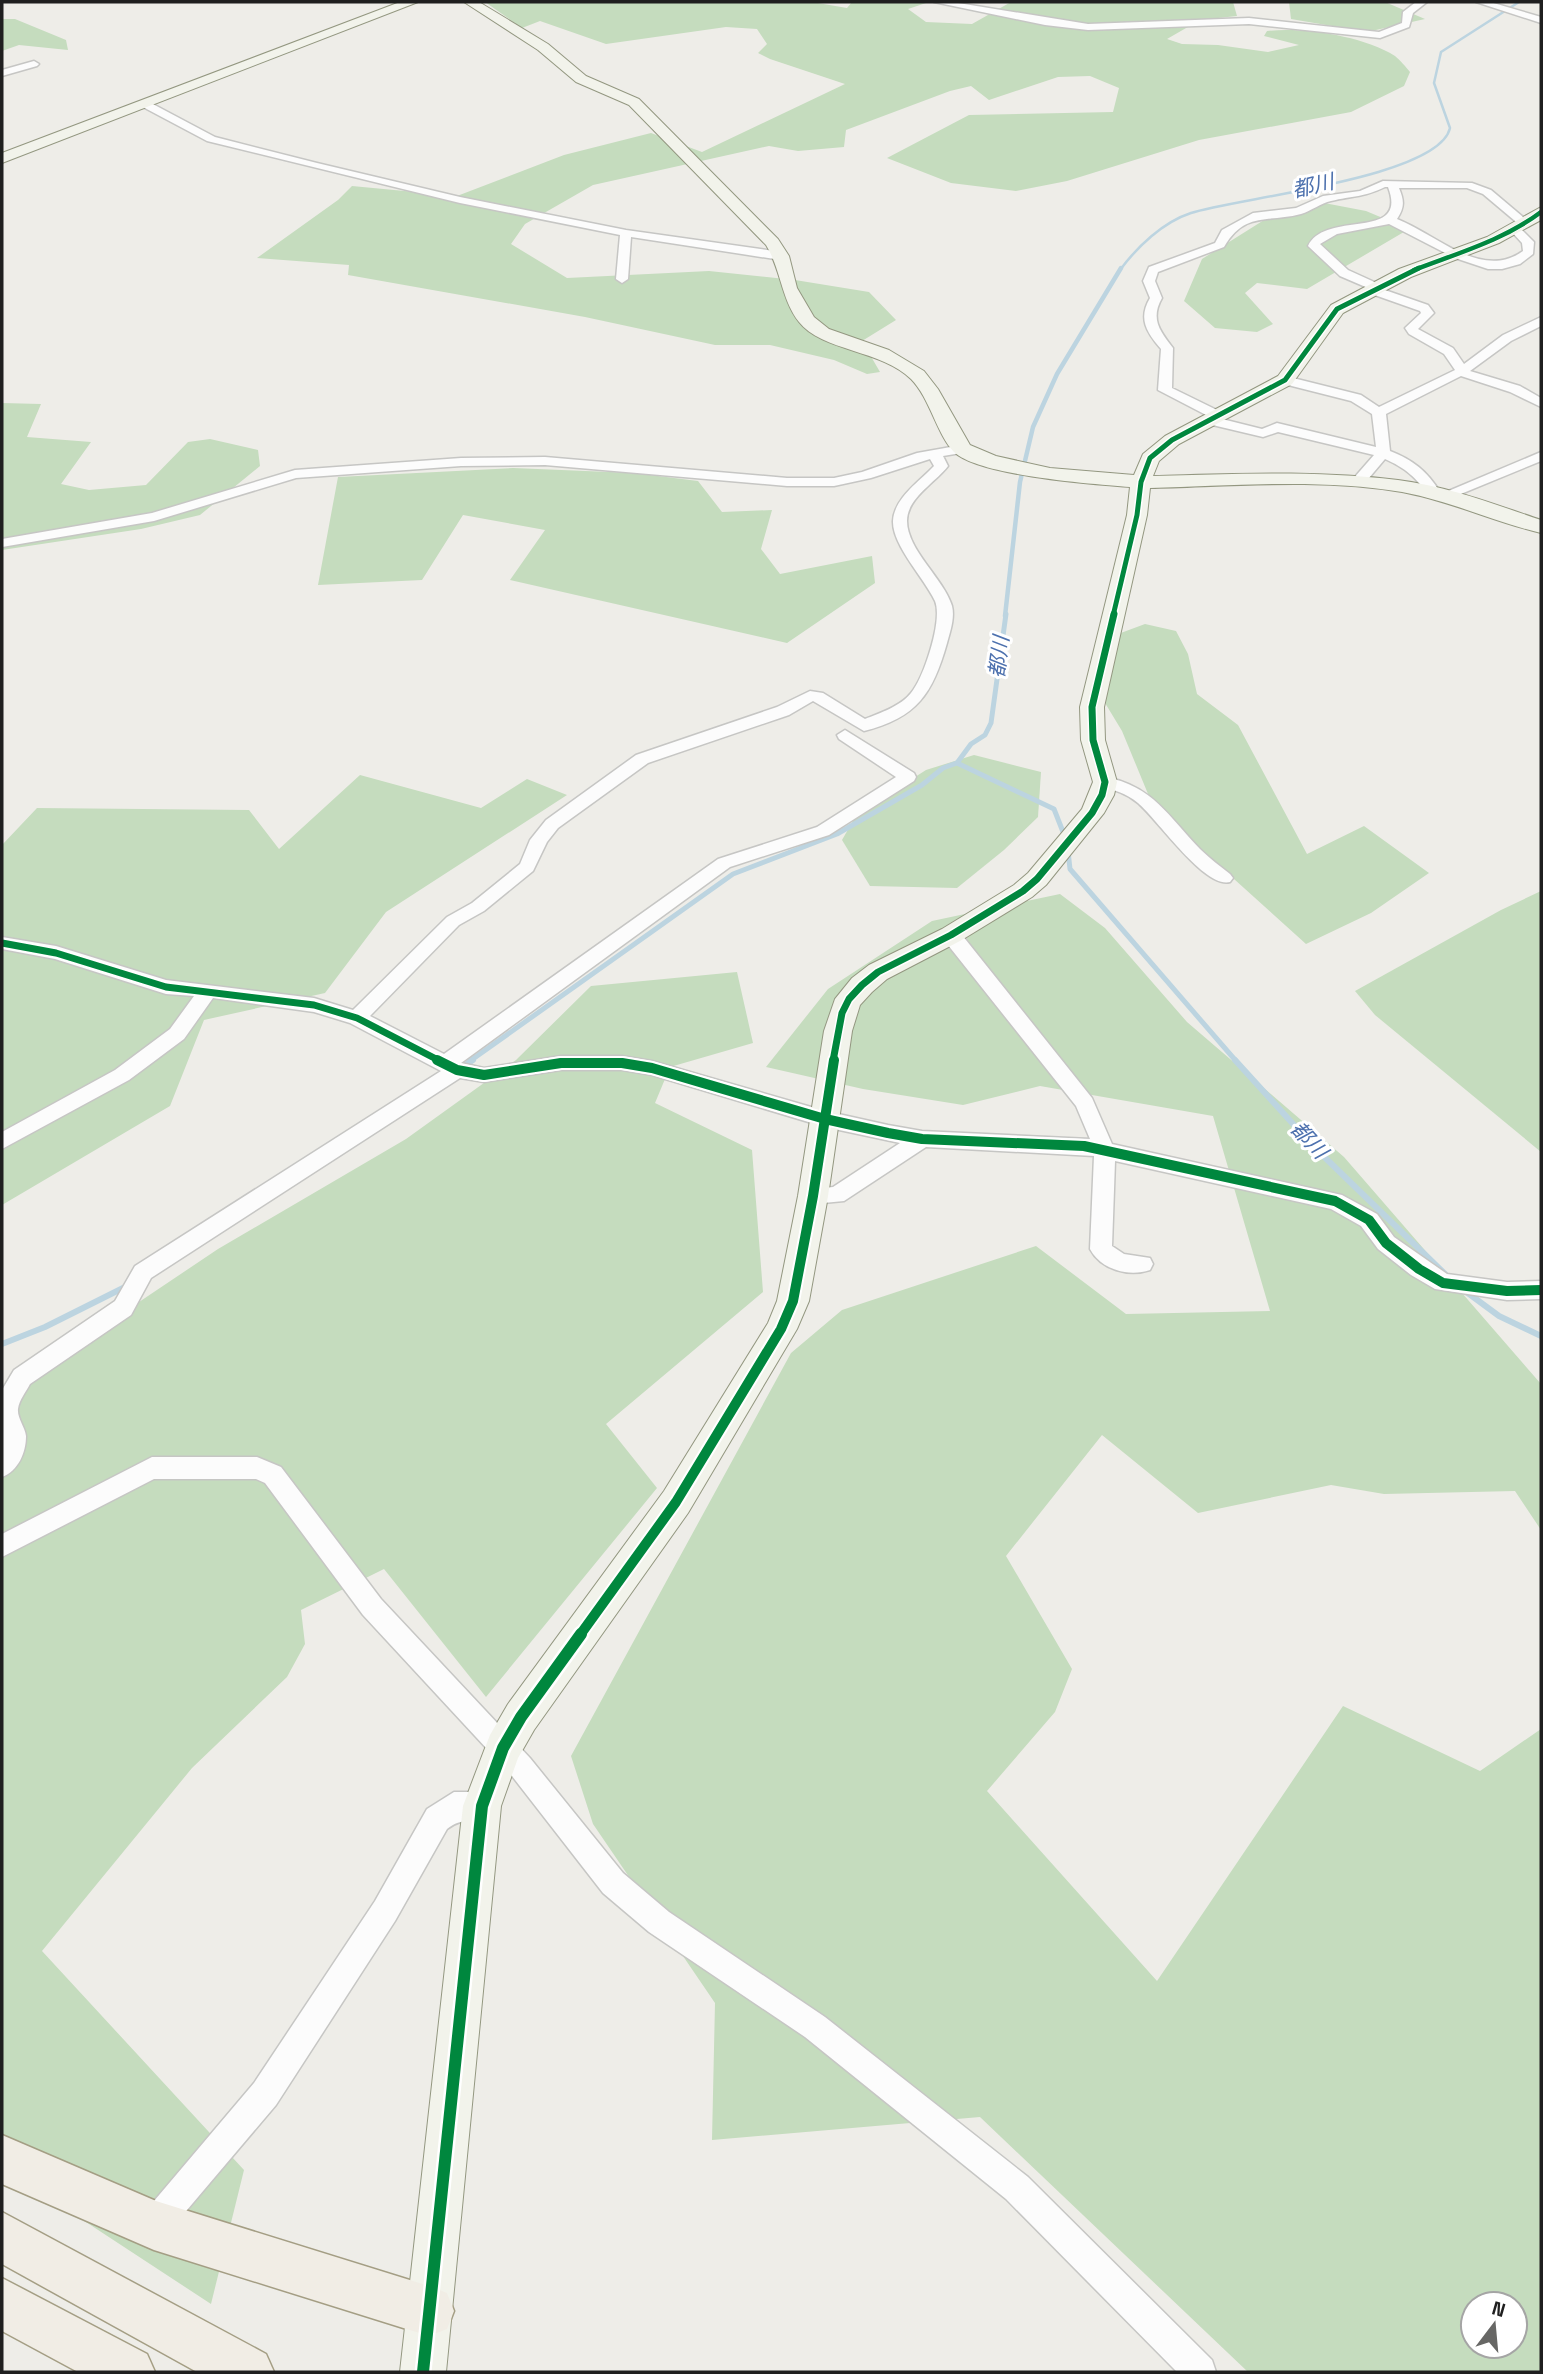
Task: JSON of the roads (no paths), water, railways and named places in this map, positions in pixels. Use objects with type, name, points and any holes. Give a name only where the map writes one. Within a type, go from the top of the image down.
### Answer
[{"type":"main road","points":[[2,2159],[154,2225],[429,2311]]},
{"type":"main road","points":[[2,2237],[248,2372]]},
{"type":"main road","points":[[2,2303],[128,2372]]},
{"type":"street","points":[[2,158],[411,2]]},
{"type":"street","points":[[470,2],[543,47],[581,79],[634,102],[772,242],[781,256],[789,289],[797,299],[806,320],[823,333],[883,354],[918,374],[962,449]]},
{"type":"street","points":[[939,2],[1045,22],[1088,27],[1246,17],[1380,35],[1406,25],[1408,12],[1422,2]]},
{"type":"street","points":[[1480,2],[1541,20]]},
{"type":"street","points":[[2,73],[34,64]]},
{"type":"street","points":[[145,104],[211,139],[460,200],[626,233],[781,256]]},
{"type":"street","points":[[1390,220],[1419,232],[1453,255],[1490,265],[1524,263],[1530,249],[1527,222],[1488,192],[1468,185],[1383,184],[1362,194],[1327,198],[1297,211],[1256,215],[1226,232],[1220,246],[1153,271],[1149,281],[1156,298],[1149,307],[1148,320],[1152,332],[1167,348],[1166,390],[1213,418],[1262,433],[1277,427],[1305,437],[1397,456],[1411,465],[1440,494]]},
{"type":"street","points":[[1392,184],[1401,203],[1398,213],[1390,220],[1334,231],[1314,246],[1344,274],[1424,308],[1428,313],[1412,328],[1413,331],[1449,351],[1462,372],[1477,380],[1515,389],[1541,403]]},
{"type":"street","points":[[422,2372],[482,1806],[503,1748],[521,1717],[676,1502],[781,1329],[793,1301],[813,1196],[838,1031],[849,999],[878,972],[951,936],[1007,904],[1037,879],[1092,813],[1102,796],[1105,782],[1093,740],[1092,707],[1137,515],[1140,482],[1146,465],[1157,451],[1285,380],[1337,309],[1426,264],[1527,222]]},
{"type":"street","points":[[622,279],[626,233]]},
{"type":"street","points":[[1379,412],[1462,372],[1507,338],[1541,321]]},
{"type":"street","points":[[1285,380],[1356,398],[1379,412]]},
{"type":"street","points":[[1359,482],[1383,453],[1379,412]]},
{"type":"street","points":[[2,543],[154,517],[295,474],[461,462],[545,461],[787,482],[834,482],[866,475],[934,453],[962,449],[1010,467],[1140,482],[1308,478],[1359,482],[1440,494],[1541,527]]},
{"type":"street","points":[[357,1018],[453,921],[478,907],[527,867],[539,840],[552,824],[642,760],[783,711],[810,696],[817,696],[864,726],[914,700],[925,688],[946,615],[939,594],[927,578],[900,523],[902,511],[912,496],[940,466],[934,453]]},
{"type":"street","points":[[1440,494],[1541,456]]},
{"type":"street","points":[[2,1466],[10,1457],[14,1435],[6,1412],[9,1399],[22,1377],[122,1308],[143,1272],[451,1067],[724,863],[823,831],[908,778],[845,735]]},
{"type":"street","points":[[1105,782],[1116,783],[1145,799],[1196,855],[1224,878]]},
{"type":"street","points":[[951,936],[1085,1103],[1105,1151],[1101,1249],[1122,1265],[1142,1264]]},
{"type":"street","points":[[2,943],[56,953],[166,987],[314,1005],[357,1018],[451,1067],[484,1075],[561,1063],[622,1063],[652,1068],[825,1119],[922,1139],[1084,1146],[1335,1201],[1369,1220],[1386,1243],[1419,1269],[1443,1283],[1507,1291],[1541,1290]]},
{"type":"street","points":[[2,1141],[122,1075],[177,1034],[207,992]]},
{"type":"street","points":[[813,1196],[836,1195],[922,1139]]},
{"type":"street","points":[[2,1546],[152,1468],[257,1468],[273,1475],[372,1607],[503,1748],[613,1883],[659,1922],[815,2027],[1017,2188],[1200,2372]]},
{"type":"street","points":[[154,2225],[265,2094],[385,1911],[437,1819],[454,1806],[482,1806]]},
{"type":"waterway","name":"都川","points":[[1120,270],[1151,236],[1170,222],[1191,213],[1375,173],[1411,160],[1438,145],[1450,128],[1434,83],[1441,52],[1519,2]]},
{"type":"waterway","name":"都川","points":[[1005,616],[1020,482],[1033,427],[1057,374],[1121,268]]},
{"type":"waterway","name":"都川","points":[[957,763],[971,744],[985,735],[991,723],[1006,614]]},
{"type":"waterway","points":[[470,1061],[733,874],[837,834],[922,785],[943,768],[957,763]]},
{"type":"waterway","name":"都川","points":[[957,763],[1054,809],[1065,837]]},
{"type":"waterway","name":"都川","points":[[1068,851],[1070,869],[1236,1061]]},
{"type":"waterway","points":[[461,1068],[473,1060]]},
{"type":"waterway","name":"都川","points":[[1235,1060],[1313,1146],[1445,1274]]},
{"type":"waterway","points":[[2,1344],[45,1327],[127,1286]]},
{"type":"waterway","name":"都川","points":[[1461,1288],[1499,1316],[1541,1336]]}]
